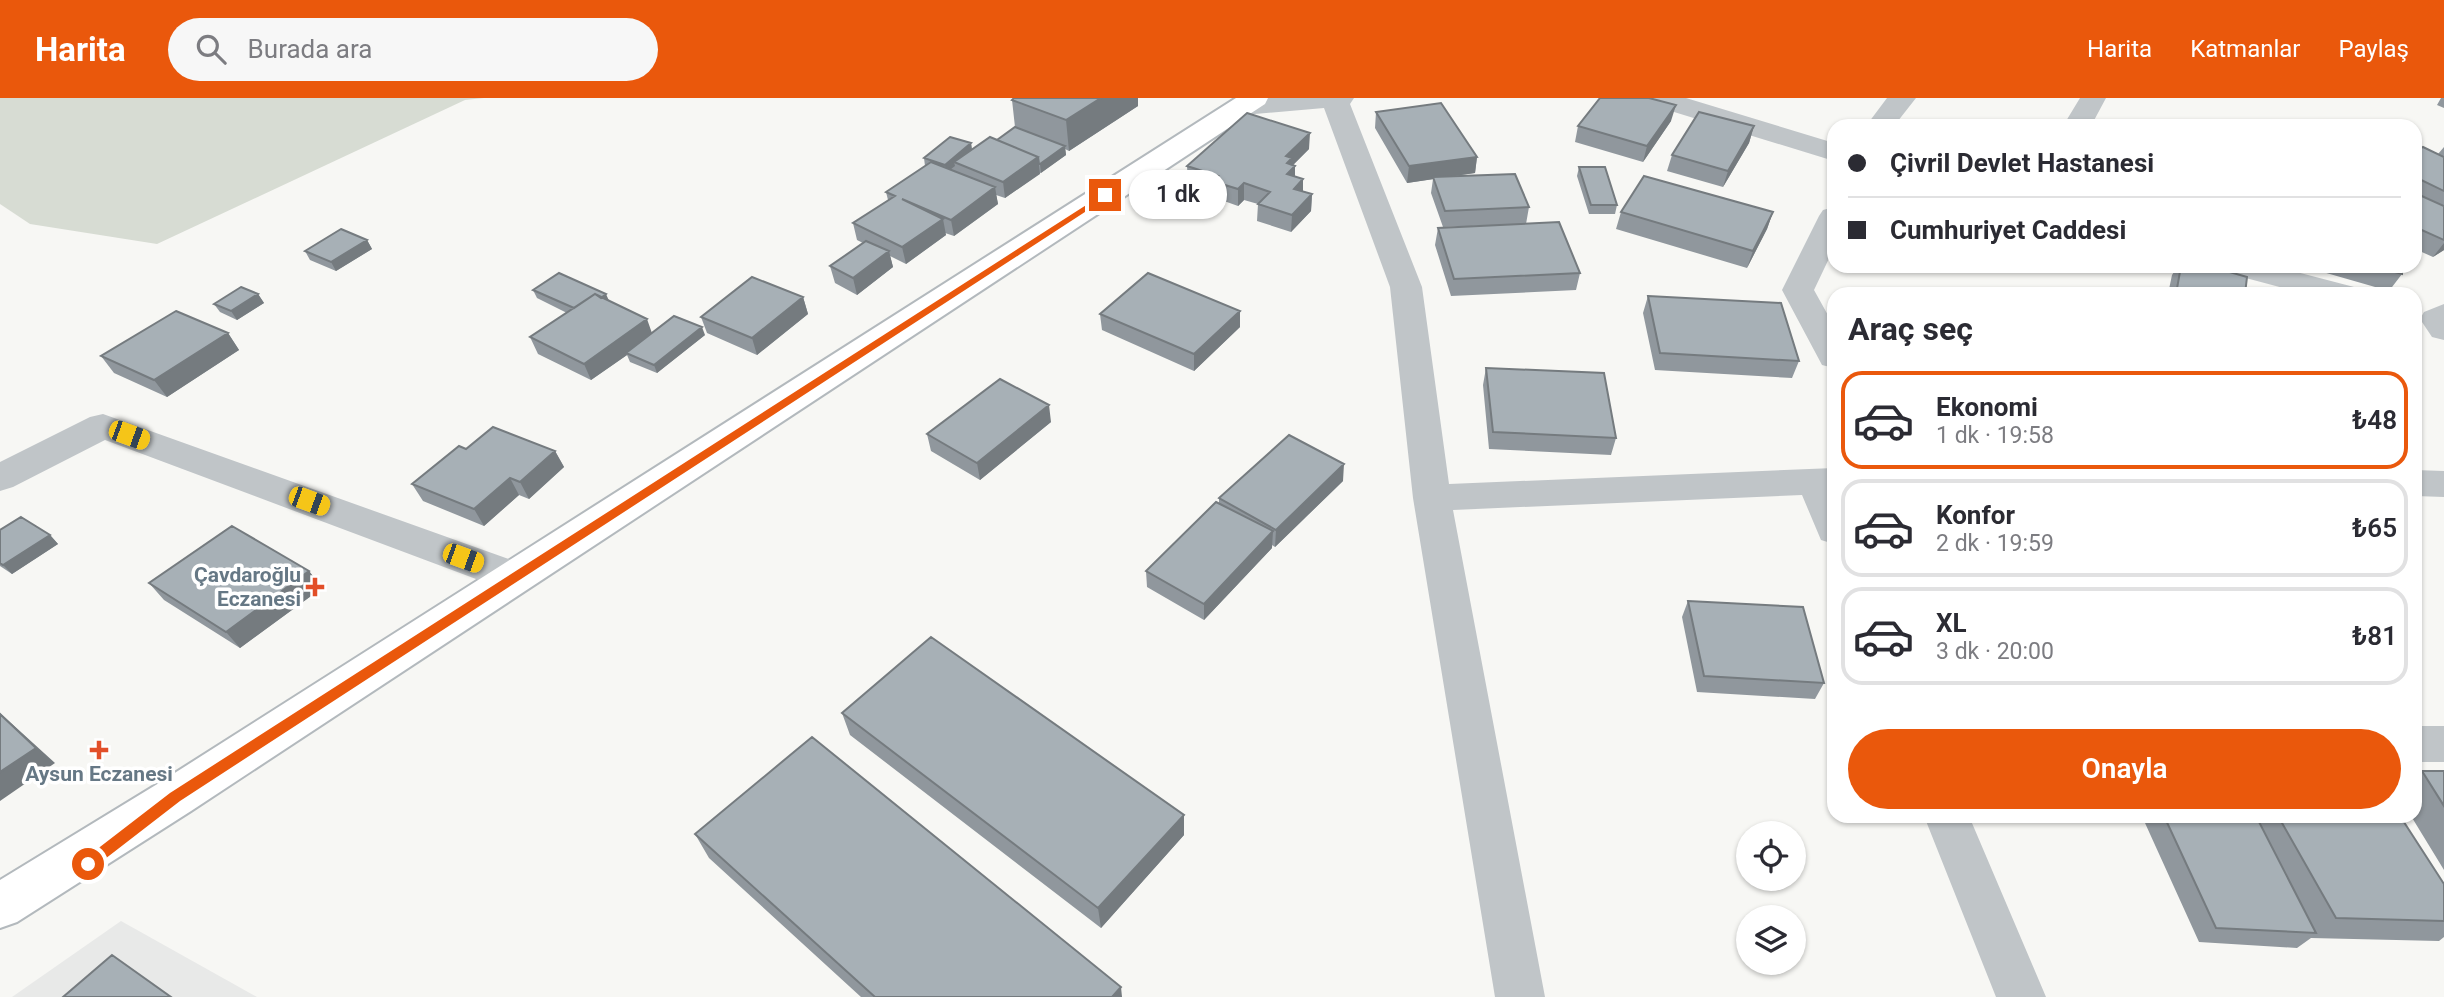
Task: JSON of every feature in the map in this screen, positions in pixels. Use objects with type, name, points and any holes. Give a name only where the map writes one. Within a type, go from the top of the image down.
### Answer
[{"type":"main road","points":[[0,905],[175,797],[1249,102]]},
{"type":"main road","points":[[0,932],[175,797]]},
{"type":"street","points":[[1335,98],[1406,287],[1432,498],[1520,997]]},
{"type":"street","points":[[1249,102],[1341,98]]},
{"type":"street","points":[[1658,98],[1827,150]]},
{"type":"street","points":[[1884,119],[1903,98]]},
{"type":"street","points":[[2081,119],[2093,98]]},
{"type":"street","points":[[1827,230],[1798,290],[1827,344]]},
{"type":"street","points":[[2264,273],[2317,287]]},
{"type":"street","points":[[0,478],[103,426],[514,577]]},
{"type":"street","points":[[1432,498],[1824,481]]},
{"type":"street","points":[[2422,484],[2444,484]]},
{"type":"street","points":[[2422,744],[2444,744]]},
{"type":"street","points":[[1950,823],[2021,997]]},
{"type":"shaded area","points":[[0,98],[484,98],[465,100],[157,244],[30,224],[0,204]]},
{"type":"shaded area","points":[[121,921],[257,997],[12,997]]},
{"type":"building","points":[[1101,98],[1066,120],[1012,100]]},
{"type":"building","points":[[1600,98],[1649,98],[1676,105],[1647,146],[1578,126]]},
{"type":"building","points":[[1441,103],[1477,157],[1409,166],[1376,112]]},
{"type":"building","points":[[1699,112],[1754,126],[1728,171],[1672,155]]},
{"type":"building","points":[[1247,113],[1310,133],[1286,156],[1292,158],[1287,163],[1295,166],[1287,174],[1303,179],[1294,189],[1312,194],[1292,215],[1258,204],[1270,192],[1244,183],[1238,189],[1212,181],[1218,176],[1187,166]]},
{"type":"building","points":[[1015,127],[1065,146],[1039,164],[1038,157],[997,140]]},
{"type":"building","points":[[950,137],[971,143],[945,165],[924,158]]},
{"type":"building","points":[[990,137],[1038,157],[1003,182],[954,162]]},
{"type":"building","points":[[2422,148],[2444,157],[2444,191],[2422,180]]},
{"type":"building","points":[[931,162],[995,187],[951,220],[902,199],[943,219],[902,247],[853,223],[895,196],[886,192]]},
{"type":"building","points":[[1579,167],[1605,167],[1617,205],[1591,205]]},
{"type":"building","points":[[1515,174],[1529,207],[1445,211],[1433,177]]},
{"type":"building","points":[[1644,176],[1773,212],[1753,251],[1621,212]]},
{"type":"building","points":[[2422,196],[2444,206],[2444,240],[2422,230]]},
{"type":"building","points":[[1559,222],[1580,273],[1454,279],[1438,228]]},
{"type":"building","points":[[341,229],[367,240],[331,262],[305,251]]},
{"type":"building","points":[[866,241],[889,251],[853,278],[830,266]]},
{"type":"building","points":[[559,273],[606,294],[601,298],[595,294],[574,308],[533,290]]},
{"type":"building","points":[[1148,273],[1240,311],[1194,354],[1100,314]]},
{"type":"building","points":[[2180,273],[2233,273],[2247,277],[2246,287],[2177,287]]},
{"type":"building","points":[[752,277],[803,297],[752,338],[701,317]]},
{"type":"building","points":[[241,287],[258,294],[231,311],[214,304]]},
{"type":"building","points":[[595,294],[647,319],[584,364],[530,337]]},
{"type":"building","points":[[1648,296],[1781,303],[1799,361],[1660,353]]},
{"type":"building","points":[[176,311],[228,333],[154,380],[101,356]]},
{"type":"building","points":[[674,316],[702,327],[654,365],[626,353]]},
{"type":"building","points":[[1486,368],[1604,373],[1616,438],[1493,432]]},
{"type":"building","points":[[1000,379],[1049,405],[977,463],[927,434]]},
{"type":"building","points":[[493,427],[555,451],[520,482],[510,478],[474,509],[412,484],[459,446],[466,449]]},
{"type":"building","points":[[1289,435],[1344,464],[1276,530],[1219,498]]},
{"type":"building","points":[[1216,502],[1273,531],[1204,604],[1146,571]]},
{"type":"building","points":[[21,517],[50,535],[3,565],[0,563],[0,530]]},
{"type":"building","points":[[232,526],[309,571],[226,632],[149,583]]},
{"type":"building","points":[[1688,601],[1803,607],[1824,683],[1704,676]]},
{"type":"building","points":[[931,637],[1184,815],[1098,908],[842,713]]},
{"type":"building","points":[[0,714],[36,748],[0,772]]},
{"type":"building","points":[[812,737],[1121,987],[1112,997],[875,997],[695,834]]},
{"type":"building","points":[[2422,771],[2444,771],[2444,806]]},
{"type":"building","points":[[2167,823],[2260,823],[2316,933],[2216,928]]},
{"type":"building","points":[[2282,823],[2405,823],[2444,884],[2444,921],[2336,918]]},
{"type":"building","points":[[112,955],[171,997],[63,997]]},
{"type":"place","name":"Çavdaroğlu Eczanesi","points":[[315,587]]},
{"type":"place","name":"Aysun Eczanesi","points":[[99,750]]},
{"type":"route","points":[[88,864],[175,797],[1105,195]]}]
